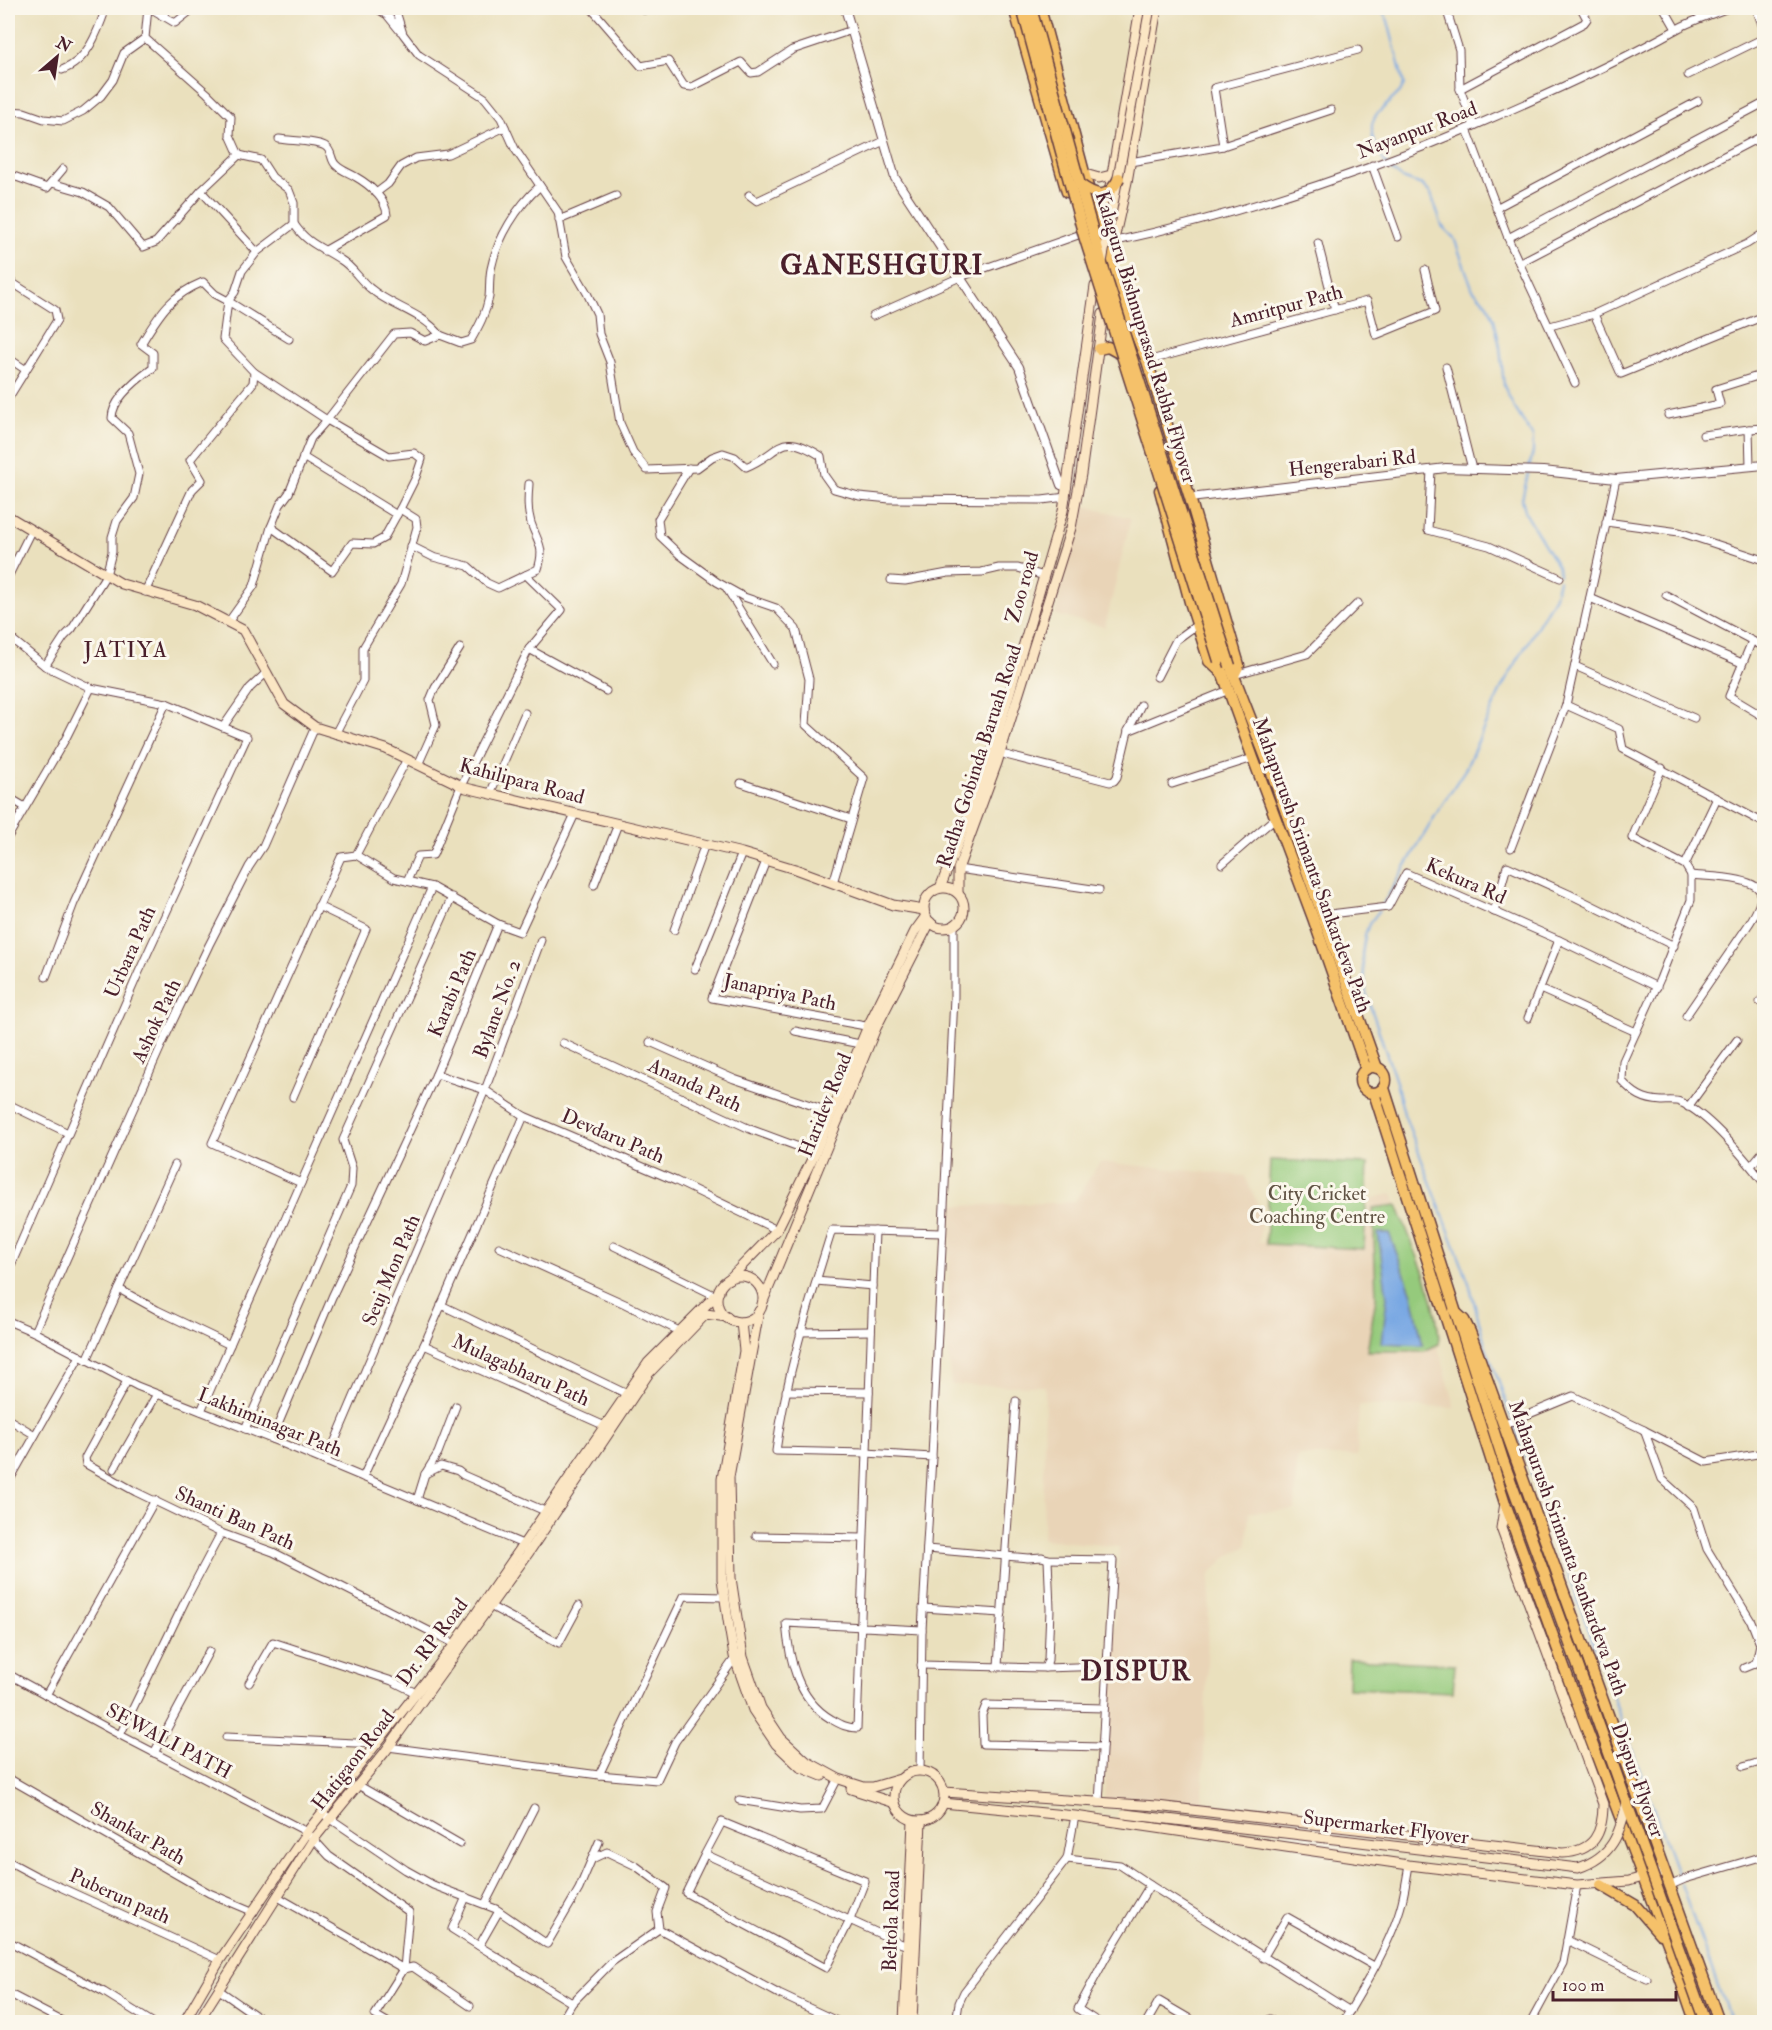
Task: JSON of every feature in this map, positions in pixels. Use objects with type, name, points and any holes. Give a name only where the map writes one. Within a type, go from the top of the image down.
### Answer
[{"type":"main road","points":[[1014,8],[1103,314],[1147,441],[1209,662],[1229,672],[1239,665],[1190,498],[1147,361],[1113,273],[1106,263],[1106,240],[1140,8]]},
{"type":"main road","name":"Kalaguru Bishnuprasad Rabha Flyover","points":[[1022,8],[1084,236],[1219,661],[1229,672]]},
{"type":"main road","name":"Kalaguru Bishnuprasad Rabha Flyover","points":[[1030,8],[1229,672]]},
{"type":"main road","points":[[1040,8],[1081,160],[1082,179],[1106,240]]},
{"type":"main road","points":[[1082,179],[1092,192],[1103,194],[1113,189],[1150,8]]},
{"type":"main road","points":[[1089,264],[1106,240],[1130,162],[1157,8]]},
{"type":"main road","points":[[1060,168],[1072,171],[1081,160]]},
{"type":"main road","points":[[1082,179],[1115,177]]},
{"type":"main road","points":[[1106,263],[1115,177]]},
{"type":"main road","points":[[1095,286],[1113,273]]},
{"type":"main road","name":"Zoo road","points":[[940,888],[986,773],[1063,511],[1095,286]]},
{"type":"main road","points":[[1103,314],[1120,295]]},
{"type":"main road","name":"Radha Gobinda Baruah Road","points":[[958,893],[958,869],[996,763],[1071,528],[1081,474],[1103,314]]},
{"type":"main road","points":[[1099,349],[1108,347],[1117,352]]},
{"type":"main road","name":"Kahilipara Road","points":[[8,516],[122,584],[195,605],[243,630],[284,704],[315,727],[386,749],[461,786],[742,853],[926,916]]},
{"type":"main road","name":"Mahapurush Srimanta Sankardeva Path","points":[[1229,672],[1228,690],[1252,758],[1372,1068]]},
{"type":"main road","name":"Mahapurush Srimanta Sankardeva Path","points":[[1229,672],[1273,776],[1372,1068]]},
{"type":"main road","points":[[940,888],[951,889],[958,893],[964,903],[963,916],[954,926],[941,928],[926,916],[927,897],[931,891],[940,888]]},
{"type":"main road","name":"Haridev Road","points":[[738,1654],[730,1578],[729,1477],[761,1308],[872,1027],[926,916]]},
{"type":"main road","name":"Haridev Road","points":[[729,1279],[777,1230],[815,1153],[860,1044],[872,1027]]},
{"type":"main road","points":[[1372,1068],[1385,1075],[1379,1090],[1368,1092],[1362,1086],[1360,1077],[1372,1068]]},
{"type":"main road","name":"Mahapurush Srimanta Sankardeva Path","points":[[1379,1090],[1454,1311],[1464,1320],[1470,1332],[1507,1423],[1719,2022]]},
{"type":"main road","name":"Mahapurush Srimanta Sankardeva Path","points":[[1379,1090],[1505,1503],[1695,2022]]},
{"type":"main road","points":[[743,1276],[757,1283],[761,1290],[761,1308],[748,1320],[741,1322],[727,1317],[718,1306],[716,1293],[729,1279],[743,1276]]},
{"type":"main road","name":"Dr. RP Road","points":[[184,2022],[220,1960],[254,1912],[377,1744],[527,1549],[547,1512],[648,1363],[716,1293]]},
{"type":"main road","name":"Dispur Flyover","points":[[1454,1311],[1503,1461],[1705,2022]]},
{"type":"main road","name":"Hatigaon Road","points":[[326,1816],[358,1785],[388,1747],[490,1606],[649,1373],[706,1314],[727,1317]]},
{"type":"main road","points":[[741,1322],[744,1351],[722,1479],[721,1567],[724,1597],[753,1710],[777,1744],[800,1767],[895,1803]]},
{"type":"main road","points":[[944,1792],[1157,1806],[1562,1853],[1573,1853],[1590,1845],[1600,1829],[1603,1804],[1501,1528],[1505,1503]]},
{"type":"main road","points":[[738,1654],[761,1708],[781,1738],[806,1761],[839,1779],[864,1787],[900,1779]]},
{"type":"main road","points":[[1572,1718],[1577,1701]]},
{"type":"main road","points":[[920,1771],[928,1772],[936,1777],[944,1792],[943,1803],[935,1816],[917,1821],[905,1817],[895,1803],[894,1790],[900,1779],[906,1774],[920,1771]]},
{"type":"main road","points":[[1610,1791],[1621,1792],[1633,1782]]},
{"type":"main road","name":"Supermarket Flyover","points":[[1103,1820],[1125,1814],[1185,1819],[1578,1868],[1589,1864],[1610,1849],[1622,1825],[1627,1802]]},
{"type":"main road","points":[[943,1803],[1075,1816],[1409,1865],[1577,1885],[1601,1885],[1629,1881],[1664,1871]]},
{"type":"main road","points":[[912,2022],[917,1821]]},
{"type":"main road","name":"Beltola Road","points":[[904,2022],[917,1821]]},
{"type":"main road","name":"Hatigaon Road","points":[[198,2022],[278,1897],[310,1836]]},
{"type":"main road","points":[[1601,1885],[1624,1897],[1641,1910],[1669,1946]]},
{"type":"main road","points":[[1674,1961],[1684,1955],[1695,1954]]},
{"type":"street","points":[[62,70],[70,67],[83,56],[106,8]]},
{"type":"street","points":[[8,111],[24,112],[44,120],[63,121],[84,111],[101,96],[112,80],[124,53],[145,38],[149,8],[175,23],[194,8]]},
{"type":"street","points":[[162,16],[168,8]]},
{"type":"street","points":[[376,8],[387,15],[419,55],[485,98],[501,118],[515,149],[558,212],[566,257],[597,314],[599,334],[610,362],[620,423],[633,452],[647,470],[697,468],[712,457],[723,453],[735,457],[746,467],[787,443],[802,444],[821,456],[824,475],[834,489],[859,496],[890,499],[1042,500],[1066,492],[1061,485],[1019,367],[895,178],[845,8]]},
{"type":"street","points":[[395,8],[403,34]]},
{"type":"street","points":[[591,8],[641,66],[668,61],[684,86],[692,87],[741,62],[751,73],[758,72],[792,50],[852,30]]},
{"type":"street","points":[[1446,8],[1459,50],[1460,89],[1496,208],[1575,383]]},
{"type":"street","points":[[1460,89],[1584,23],[1587,19],[1581,8]]},
{"type":"street","points":[[1664,8],[1676,29]]},
{"type":"street","name":"Nayanpur Road","points":[[1106,240],[1217,216],[1392,158],[1560,88],[1676,29],[1728,8]]},
{"type":"street","points":[[1756,8],[1764,30]]},
{"type":"street","points":[[145,38],[231,117],[230,135],[239,155]]},
{"type":"street","points":[[1688,75],[1764,38]]},
{"type":"street","points":[[1223,146],[1214,88],[1358,50]]},
{"type":"street","points":[[1496,208],[1698,101]]},
{"type":"street","points":[[1508,238],[1764,103]]},
{"type":"street","points":[[1130,162],[1223,146],[1331,110]]},
{"type":"street","points":[[376,193],[388,184],[401,166],[416,158],[448,154],[505,127]]},
{"type":"street","points":[[1519,263],[1764,135]]},
{"type":"street","points":[[279,139],[324,145],[330,151],[338,167],[358,177],[376,193],[387,207],[387,215],[324,251]]},
{"type":"street","points":[[749,195],[757,201],[884,141]]},
{"type":"street","points":[[52,183],[83,192],[109,207],[143,247],[156,242],[201,191],[239,155]]},
{"type":"street","points":[[239,155],[261,160],[272,177],[289,189],[294,203],[294,224],[302,236],[342,260],[372,291],[415,314],[440,335],[461,343],[471,340],[481,323],[489,297],[491,268],[501,241],[528,196],[540,186]]},
{"type":"street","points":[[1375,164],[1398,237]]},
{"type":"street","points":[[8,174],[47,188],[63,169]]},
{"type":"street","points":[[201,191],[257,252]]},
{"type":"street","points":[[559,220],[616,196]]},
{"type":"street","points":[[271,527],[332,571],[352,543],[373,544],[384,538],[416,477],[422,459],[414,453],[389,456],[327,420],[254,372],[223,339],[228,301],[235,292],[242,271],[257,252],[294,224]]},
{"type":"street","points":[[1550,326],[1594,314],[1736,249],[1764,233]]},
{"type":"street","points":[[873,316],[960,277],[1081,234]]},
{"type":"street","points":[[1318,243],[1335,310]]},
{"type":"street","name":"Amritpur Path","points":[[1147,361],[1367,301],[1376,335],[1435,312],[1425,270]]},
{"type":"street","points":[[8,280],[55,310],[57,320],[8,399]]},
{"type":"street","points":[[45,666],[72,629],[106,575],[117,521],[134,498],[139,474],[128,433],[112,418],[112,410],[135,382],[153,368],[153,353],[141,344],[162,309],[188,288],[203,282],[215,294],[289,339]]},
{"type":"street","points":[[1594,314],[1621,375],[1764,316]]},
{"type":"street","points":[[229,621],[254,586],[271,527],[280,504],[289,493],[311,438],[394,334],[410,333],[425,341],[440,335]]},
{"type":"street","points":[[8,358],[26,370]]},
{"type":"street","points":[[1446,367],[1472,469]]},
{"type":"street","points":[[145,592],[192,490],[202,480],[190,460],[254,383],[254,372]]},
{"type":"street","points":[[1668,415],[1720,404],[1716,388],[1764,374]]},
{"type":"street","points":[[1703,435],[1764,428]]},
{"type":"street","points":[[1749,429],[1750,466]]},
{"type":"street","points":[[303,457],[399,512],[416,519],[417,527],[401,584],[363,648],[363,681],[335,734]]},
{"type":"street","name":"Hengerabari Rd","points":[[1190,498],[1431,470],[1543,471],[1616,479],[1764,465]]},
{"type":"street","points":[[689,468],[658,519],[660,536],[680,555],[726,588],[776,608],[796,629],[809,679],[806,725],[864,778],[833,883]]},
{"type":"street","points":[[1431,470],[1428,530],[1489,546],[1560,578]]},
{"type":"street","points":[[1511,848],[1566,705],[1616,479]]},
{"type":"street","points":[[411,546],[433,557],[468,566],[487,583],[498,588],[538,569],[542,558],[541,544],[531,522],[528,502],[529,484]]},
{"type":"street","points":[[1606,522],[1679,532],[1764,560]]},
{"type":"street","points":[[8,577],[31,531]]},
{"type":"street","points":[[891,580],[905,581],[948,573],[982,572],[999,568],[1018,568],[1044,576]]},
{"type":"street","points":[[407,881],[418,856],[433,855],[461,786],[529,649],[562,610],[526,575]]},
{"type":"street","points":[[726,588],[773,664]]},
{"type":"street","points":[[1666,595],[1764,647]]},
{"type":"street","points":[[1590,598],[1742,663]]},
{"type":"street","points":[[1229,672],[1307,654],[1359,603]]},
{"type":"street","points":[[1157,677],[1176,640],[1198,624]]},
{"type":"street","points":[[8,636],[45,666],[91,688],[166,703],[223,727],[250,688],[267,672]]},
{"type":"street","points":[[1752,641],[1729,696],[1764,717]]},
{"type":"street","points":[[418,765],[436,724],[430,700],[460,648]]},
{"type":"street","points":[[529,649],[606,691]]},
{"type":"street","points":[[1575,666],[1694,718]]},
{"type":"street","points":[[8,837],[66,738],[91,688]]},
{"type":"street","points":[[1128,731],[1228,690]]},
{"type":"street","points":[[46,977],[74,903],[166,703]]},
{"type":"street","points":[[1006,755],[1110,782],[1114,781],[1117,777],[1128,731],[1141,705]]},
{"type":"street","points":[[1566,705],[1619,729],[1623,749],[1764,823]]},
{"type":"street","points":[[489,794],[525,713]]},
{"type":"street","name":"Urbara Path","points":[[8,1272],[138,974],[248,737],[223,727]]},
{"type":"street","name":"Ashok Path","points":[[34,1332],[162,1044],[209,945],[249,867],[263,846],[315,727]]},
{"type":"street","points":[[1172,784],[1252,758]]},
{"type":"street","points":[[356,855],[407,759]]},
{"type":"street","points":[[1662,768],[1632,838],[1685,865],[1691,875],[1691,900],[1657,987],[1623,1061],[1622,1081],[1631,1091],[1648,1100],[1679,1101],[1702,1115],[1751,1166],[1764,1183]]},
{"type":"street","points":[[741,783],[851,819]]},
{"type":"street","points":[[8,797],[25,807]]},
{"type":"street","points":[[1685,865],[1717,798]]},
{"type":"street","points":[[301,1183],[212,1143],[341,856],[356,855],[394,878],[432,887],[498,924],[520,932],[575,814]]},
{"type":"street","points":[[1222,864],[1275,818]]},
{"type":"street","points":[[594,885],[618,824]]},
{"type":"street","points":[[674,930],[705,844]]},
{"type":"street","points":[[695,969],[742,853]]},
{"type":"street","name":"Janapriya Path","points":[[766,861],[712,998],[872,1027]]},
{"type":"street","points":[[1494,912],[1507,866],[1674,946]]},
{"type":"street","points":[[958,869],[1099,890]]},
{"type":"street","name":"Kekura Rd","points":[[1322,915],[1388,907],[1406,873],[1559,940],[1657,987]]},
{"type":"street","points":[[1686,1016],[1758,910],[1761,893],[1757,886],[1748,881],[1691,875]]},
{"type":"street","points":[[201,1411],[432,887]]},
{"type":"street","points":[[245,1429],[351,1186],[352,1168],[343,1140],[452,897]]},
{"type":"street","points":[[293,1097],[366,929],[318,906]]},
{"type":"street","name":"Karabi Path","points":[[272,1439],[332,1298],[436,1074],[498,924]]},
{"type":"street","points":[[920,1771],[922,1630],[954,998],[954,926]]},
{"type":"street","name":"Bylane No. 2","points":[[484,1090],[541,939]]},
{"type":"street","points":[[1528,1018],[1559,940]]},
{"type":"street","points":[[1540,989],[1636,1032]]},
{"type":"street","points":[[795,1031],[860,1044]]},
{"type":"street","points":[[1688,1107],[1737,1040]]},
{"type":"street","points":[[650,1042],[734,1079],[831,1112]]},
{"type":"street","name":"Ananda Path","points":[[563,1043],[750,1129],[815,1153]]},
{"type":"street","name":"Devdaru Path","points":[[436,1074],[484,1090],[524,1116],[676,1181],[777,1230]]},
{"type":"street","name":"Seuj Mon Path","points":[[326,1462],[484,1090]]},
{"type":"street","points":[[8,1104],[68,1133]]},
{"type":"street","points":[[363,1477],[524,1116]]},
{"type":"street","points":[[1751,1166],[1764,1150]]},
{"type":"street","points":[[8,1483],[83,1358],[119,1289],[175,1165]]},
{"type":"street","points":[[932,1457],[776,1451],[781,1413],[800,1332],[832,1230],[942,1233]]},
{"type":"street","points":[[876,1231],[866,1453],[860,1627],[857,1728],[846,1728],[811,1704],[799,1684],[787,1642],[786,1623],[860,1627],[922,1630]]},
{"type":"street","points":[[614,1246],[716,1293]]},
{"type":"street","points":[[499,1247],[679,1331]]},
{"type":"street","points":[[816,1281],[873,1286]]},
{"type":"street","points":[[119,1289],[156,1310],[230,1345]]},
{"type":"street","points":[[441,1305],[627,1394]]},
{"type":"street","name":"Lakhiminagar Path","points":[[8,1321],[34,1332],[126,1381],[363,1477],[527,1549]]},
{"type":"street","points":[[800,1332],[871,1331]]},
{"type":"street","name":"Mulagabharu Path","points":[[424,1344],[605,1426]]},
{"type":"street","name":"Shanti Ban Path","points":[[126,1381],[85,1461],[86,1464],[221,1533],[273,1552],[455,1644]]},
{"type":"street","points":[[786,1390],[869,1392]]},
{"type":"street","points":[[114,1469],[157,1394]]},
{"type":"street","points":[[1507,1423],[1573,1396],[1706,1462],[1764,1453]]},
{"type":"street","points":[[998,1666],[1016,1401]]},
{"type":"street","points":[[417,1500],[425,1474],[438,1453],[456,1406]]},
{"type":"street","points":[[8,1419],[35,1435]]},
{"type":"street","points":[[1644,1430],[1662,1479],[1694,1508],[1707,1549],[1751,1621],[1760,1644],[1756,1663],[1744,1668]]},
{"type":"street","points":[[425,1474],[441,1466],[458,1471],[547,1512]]},
{"type":"street","points":[[46,1695],[155,1500]]},
{"type":"street","points":[[120,1735],[221,1533]]},
{"type":"street","points":[[756,1536],[863,1538]]},
{"type":"street","points":[[927,1549],[1048,1559],[1113,1560],[1099,1803]]},
{"type":"street","points":[[1045,1668],[1048,1660],[1050,1609],[1048,1559]]},
{"type":"street","points":[[599,1775],[684,1596],[724,1597]]},
{"type":"street","points":[[490,1606],[559,1642],[579,1606]]},
{"type":"street","points":[[923,1608],[1002,1613]]},
{"type":"street","points":[[249,1683],[273,1642],[392,1681],[416,1693]]},
{"type":"street","points":[[154,1753],[209,1652]]},
{"type":"street","points":[[388,1747],[599,1775],[657,1780],[675,1742],[738,1654]]},
{"type":"street","points":[[921,1665],[1045,1668],[1106,1666]]},
{"type":"street","name":"SEWALI PATH","points":[[8,1674],[310,1836],[329,1856],[409,1912],[404,1969]]},
{"type":"street","points":[[1102,1747],[983,1744],[982,1715],[986,1705],[1104,1708]]},
{"type":"street","points":[[226,1737],[377,1744]]},
{"type":"street","points":[[1743,1767],[1764,1761]]},
{"type":"street","name":"Shankar Path","points":[[8,1778],[209,1893],[254,1912]]},
{"type":"street","points":[[739,1800],[800,1810],[822,1809],[836,1782]]},
{"type":"street","points":[[358,1785],[460,1844]]},
{"type":"street","points":[[485,1904],[534,1808]]},
{"type":"street","points":[[326,1816],[406,1870],[434,1885],[499,1911],[547,1944],[579,1889],[599,1842]]},
{"type":"street","points":[[956,2022],[963,1992],[1067,1859],[1075,1816]]},
{"type":"street","points":[[722,1822],[865,1881],[850,1920],[826,1968],[686,1893],[705,1854],[722,1822]]},
{"type":"street","points":[[592,1859],[607,1852],[636,1866],[666,1888],[657,1912],[658,1929]]},
{"type":"street","points":[[705,1854],[908,1946]]},
{"type":"street","points":[[1672,1885],[1685,1879],[1764,1856]]},
{"type":"street","points":[[1067,1859],[1120,1865],[1263,1958],[1350,2011]]},
{"type":"street","name":"Puberun path","points":[[8,1861],[220,1960]]},
{"type":"street","points":[[1343,2022],[1389,1937],[1402,1904],[1409,1865]]},
{"type":"street","points":[[1098,2022],[1078,2009],[1150,1885]]},
{"type":"street","points":[[1532,2022],[1563,1963],[1577,1885]]},
{"type":"street","points":[[278,1897],[404,1969],[413,1967],[470,2006]]},
{"type":"street","points":[[466,1897],[452,1929],[572,2003]]},
{"type":"street","points":[[479,1946],[499,1911]]},
{"type":"street","points":[[1263,1958],[1287,1917],[1374,1966]]},
{"type":"street","points":[[561,2022],[572,2003],[612,1962],[658,1929]]},
{"type":"street","points":[[658,1929],[779,1994],[839,2022]]},
{"type":"street","points":[[1567,1940],[1647,1979]]},
{"type":"street","points":[[8,1941],[104,1992],[152,2022]]},
{"type":"street","points":[[387,2022],[375,2015],[404,1969]]},
{"type":"street","points":[[219,1990],[265,2022]]},
{"type":"street","points":[[8,1992],[64,2022]]},
{"type":"street","points":[[1147,2022],[1160,2001],[1195,2022]]},
{"type":"shaded area","points":[[1081,505],[1131,518],[1105,627],[1055,615]]},
{"type":"shaded area","points":[[1100,1162],[1245,1176],[1262,1214],[1259,1242],[1364,1248],[1371,1199],[1393,1193],[1453,1398],[1454,1408],[1359,1405],[1357,1456],[1297,1456],[1295,1510],[1249,1512],[1247,1546],[1224,1559],[1210,1575],[1202,1807],[1104,1803],[1119,1547],[1043,1539],[1045,1386],[951,1385],[946,1332],[952,1206],[1074,1202]]},
{"type":"green space","name":"City Cricket Coaching Centre","points":[[1270,1160],[1368,1164],[1364,1249],[1266,1244]]},
{"type":"green space","points":[[1397,1205],[1430,1291],[1435,1309],[1439,1344],[1424,1351],[1367,1351],[1376,1298],[1373,1208]]},
{"type":"green space","points":[[1349,1659],[1455,1664],[1453,1692],[1348,1688]]},
{"type":"water","points":[[1378,1233],[1389,1233],[1412,1294],[1423,1345],[1382,1343],[1387,1297]]},
{"type":"waterway","points":[[1381,8],[1388,21],[1404,84],[1400,92],[1376,115],[1372,124],[1372,135],[1378,153],[1390,169],[1402,178],[1422,185],[1431,194],[1442,226],[1454,238],[1473,290],[1488,305],[1494,319],[1500,347],[1504,386],[1533,437],[1533,452],[1529,468]]},
{"type":"waterway","points":[[1528,474],[1522,499],[1526,514],[1558,567],[1559,575]]},
{"type":"waterway","points":[[1382,906],[1466,768],[1502,687],[1555,596],[1559,580]]},
{"type":"waterway","points":[[1379,911],[1369,924],[1365,935],[1362,955],[1366,993],[1396,1082],[1404,1114],[1469,1283],[1485,1344],[1679,1879]]},
{"type":"waterway","points":[[1681,1884],[1731,2022]]},
{"type":"district","name":"GANESHGURI","points":[[882,266]]},
{"type":"district","name":"JATIYA","points":[[126,650]]},
{"type":"district","name":"DISPUR","points":[[1136,1672]]}]
